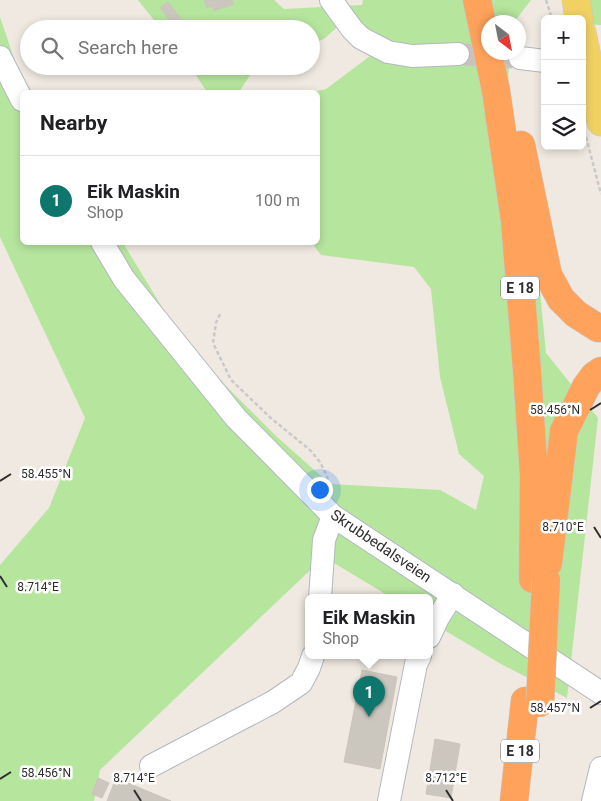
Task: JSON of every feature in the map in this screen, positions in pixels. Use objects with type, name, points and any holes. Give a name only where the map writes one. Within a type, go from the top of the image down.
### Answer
[{"type":"highway","name":"E 18","points":[[477,0],[496,91],[515,221],[540,579]]},
{"type":"highway","points":[[492,0],[495,15]]},
{"type":"highway","name":"E 18","points":[[511,60],[544,382],[548,481],[540,579],[529,801]]},
{"type":"highway","name":"E 18","points":[[518,132],[548,275],[561,299],[576,314],[601,328]]},
{"type":"highway","name":"E 18","points":[[540,579],[564,431],[586,387],[594,376],[601,371]]},
{"type":"highway","name":"E 18","points":[[514,801],[533,702]]},
{"type":"main road","points":[[576,0],[579,15]]},
{"type":"main road","points":[[586,46],[593,126]]},
{"type":"street","points":[[331,0],[361,38],[388,52],[412,56],[458,54]]},
{"type":"street","points":[[0,57],[20,96]]},
{"type":"street","points":[[526,58],[541,61]]},
{"type":"street","name":"Skrubbedalsveien","points":[[104,245],[124,279],[236,418],[333,516],[601,693]]},
{"type":"street","points":[[320,594],[324,540],[333,516]]},
{"type":"street","points":[[433,629],[453,594]]},
{"type":"street","points":[[151,766],[273,702],[301,683],[311,659]]},
{"type":"street","points":[[389,801],[418,659]]},
{"type":"street","points":[[593,801],[601,768]]},
{"type":"path","points":[[546,0],[551,15]]},
{"type":"path","points":[[593,126],[601,194]]},
{"type":"path","points":[[220,314],[216,323],[213,343],[231,380],[272,419],[310,450],[320,462],[327,476],[328,484]]},
{"type":"green space","points":[[138,0],[274,0],[284,9],[362,5],[363,0],[531,0],[519,15],[481,15],[481,60],[510,60],[507,96],[529,181],[546,353],[598,418],[567,698],[501,664],[433,623],[433,594],[385,594],[324,557],[100,770],[94,801],[0,801],[0,565],[49,508],[85,418],[0,237],[0,17],[19,73],[31,90],[20,90],[20,245],[124,245],[170,320],[218,378],[276,436],[330,484],[440,490],[476,510],[484,476],[459,454],[440,377],[431,289],[414,267],[321,255],[314,245],[320,245],[320,90],[326,89],[370,56],[348,17],[320,41],[320,20],[154,20]]},
{"type":"green space","points":[[565,0],[601,0],[601,25],[586,24],[586,15],[576,15]]},
{"type":"green space","points":[[196,75],[250,75],[240,90],[206,90]]},
{"type":"building","points":[[204,0],[232,0],[234,4],[214,11],[212,6],[207,8]]},
{"type":"building","points":[[168,2],[182,20],[169,20],[160,8]]},
{"type":"building","points":[[362,670],[397,677],[380,769],[344,762]]},
{"type":"building","points":[[435,739],[460,744],[451,798],[426,794]]},
{"type":"building","points":[[98,778],[109,783],[102,798],[92,794]]},
{"type":"building","points":[[116,778],[171,801],[107,801]]},
{"type":"tunnel","points":[[458,54],[481,55]]},
{"type":"place","name":"Eik Maskin","points":[[369,717]]}]
